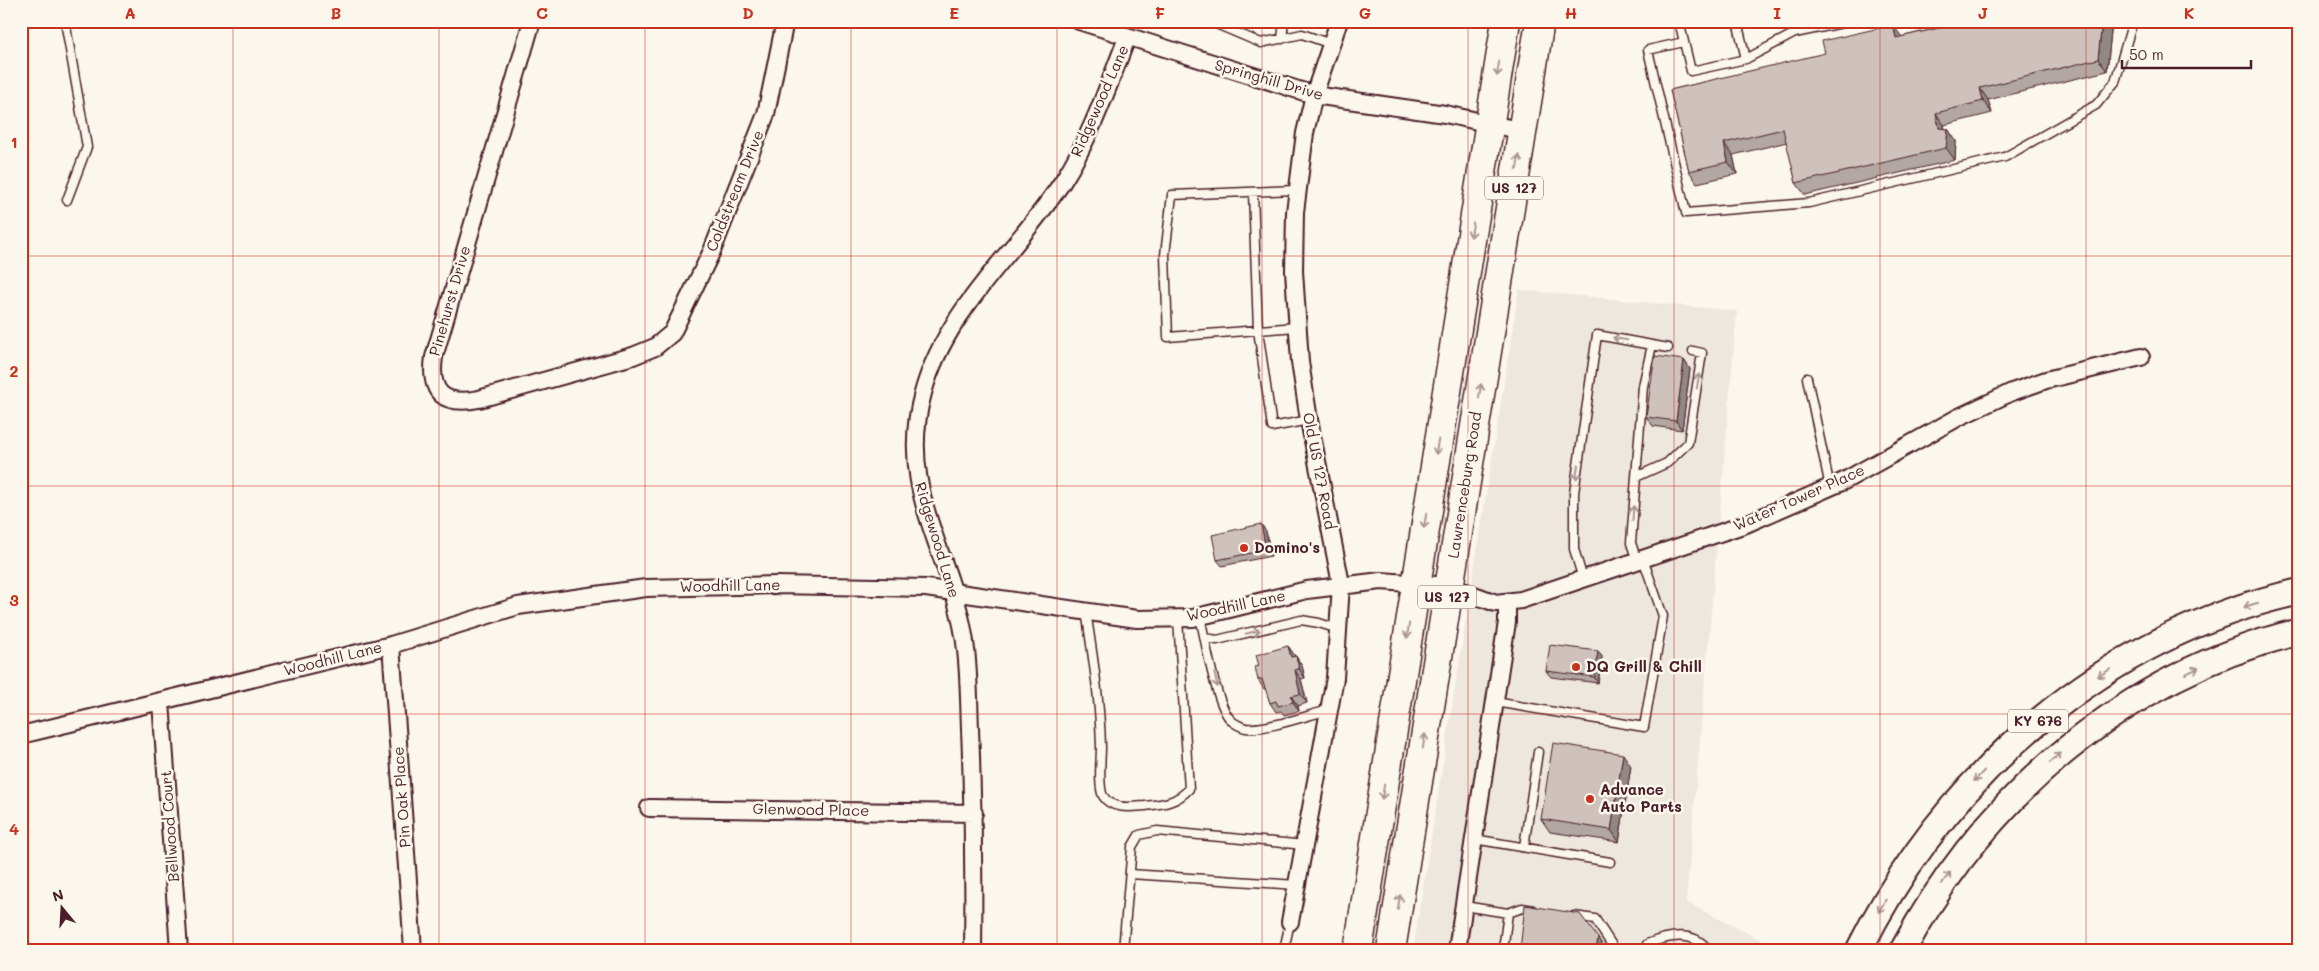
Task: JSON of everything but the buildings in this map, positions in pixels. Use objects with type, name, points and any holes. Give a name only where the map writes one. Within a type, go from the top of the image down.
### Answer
[{"type":"highway","name":"US 127","points":[[1358,950],[1506,21]]},
{"type":"highway","name":"Lawrenceburg Road","points":[[1391,950],[1540,21]]},
{"type":"main road","name":"KY 676","points":[[1859,950],[1897,882],[1924,841],[1968,788],[2024,732],[2063,701],[2104,673],[2147,648],[2191,627],[2236,609],[2298,592]]},
{"type":"main road","name":"KY 676","points":[[1903,950],[1937,890],[1964,854],[1993,818],[2026,784],[2062,752],[2102,722],[2188,672],[2235,652],[2298,632]]},
{"type":"street","name":"Pinehurst Drive","points":[[532,21],[438,339],[432,372],[433,383],[437,391],[445,397],[454,401],[466,401],[633,356],[655,347]]},
{"type":"street","name":"Coldstream Drive","points":[[655,347],[672,333],[712,251],[766,114],[785,21]]},
{"type":"street","name":"Springhill Drive","points":[[1078,21],[1127,38],[1314,95],[1402,107],[1523,131]]},
{"type":"street","name":"Old US 127 Road","points":[[1290,922],[1335,678],[1341,584],[1309,420],[1297,327],[1294,271],[1297,190],[1305,133],[1314,95],[1339,21]]},
{"type":"street","name":"Ridgewood Lane","points":[[973,950],[974,813],[966,649],[954,591],[928,521],[918,476],[916,433],[918,414],[928,375],[946,335],[959,314],[1030,226],[1062,181],[1098,113],[1127,38]]},
{"type":"street","name":"Water Tower Place","points":[[1449,586],[1496,603],[1522,600],[1746,524],[1830,487],[2012,392],[2046,380],[2142,357]]},
{"type":"street","name":"Woodhill Lane","points":[[21,734],[391,645],[518,606],[646,588],[777,584],[883,586],[954,591],[1137,619],[1178,619],[1200,616],[1307,590],[1341,584],[1381,581],[1449,586]]},
{"type":"street","points":[[1457,950],[1507,622],[1507,602]]},
{"type":"street","name":"Pin Oak Place","points":[[391,645],[413,950]]},
{"type":"street","name":"Bellwood Court","points":[[160,702],[179,950]]},
{"type":"street","name":"Glenwood Place","points":[[649,808],[974,813]]},
{"type":"lane","points":[[64,21],[87,146],[67,200]]},
{"type":"lane","points":[[1209,21],[1261,44],[1302,34],[1331,44]]},
{"type":"lane","points":[[1282,39],[1284,21]]},
{"type":"lane","points":[[1679,21],[1691,71],[1746,60],[1795,33],[1852,21]]},
{"type":"lane","points":[[1737,21],[1746,60]]},
{"type":"lane","points":[[1793,21],[1795,33]]},
{"type":"lane","points":[[1684,42],[1648,50],[1686,213],[1808,204],[2005,156],[2096,105],[2115,82],[2133,21]]},
{"type":"lane","points":[[1297,190],[1172,195],[1164,255],[1168,336],[1297,327]]},
{"type":"lane","points":[[1253,192],[1258,330],[1272,427],[1309,420]]},
{"type":"lane","points":[[1583,579],[1574,549],[1574,493],[1597,335],[1668,348]]},
{"type":"lane","points":[[1495,702],[1644,727],[1663,616],[1631,543],[1643,386],[1652,345]]},
{"type":"lane","points":[[1636,477],[1667,464],[1688,443],[1702,353],[1694,351]]},
{"type":"lane","points":[[1807,378],[1830,487]]},
{"type":"lane","points":[[1086,611],[1100,710],[1102,773],[1100,787],[1109,802],[1118,806],[1168,804],[1182,797],[1189,789],[1178,651],[1178,619]]},
{"type":"lane","points":[[1200,616],[1224,710],[1236,723],[1245,728],[1260,728],[1329,710]]},
{"type":"lane","points":[[1205,638],[1217,640],[1301,620],[1338,629]]},
{"type":"lane","points":[[1524,847],[1538,752]]},
{"type":"lane","points":[[1123,950],[1132,847],[1139,835],[1157,831],[1304,845]]},
{"type":"lane","points":[[1474,839],[1610,862]]},
{"type":"lane","points":[[1130,874],[1297,885]]},
{"type":"lane","points":[[1464,906],[1508,913],[1522,908],[1540,911]]},
{"type":"lane","points":[[1503,950],[1508,913]]},
{"type":"lane","points":[[1567,915],[1595,919],[1615,950]]},
{"type":"lane","points":[[1284,950],[1290,922]]},
{"type":"lane","points":[[1646,950],[1647,944],[1666,936],[1687,937],[1703,943],[1708,950]]},
{"type":"shaded area","points":[[1519,290],[1737,311],[1686,902],[1781,950],[1413,950]]},
{"type":"place","name":"Domino's","points":[[1244,548]]},
{"type":"place","name":"DQ Grill & Chill","points":[[1576,667]]},
{"type":"place","name":"Advance Auto Parts","points":[[1590,799]]}]
